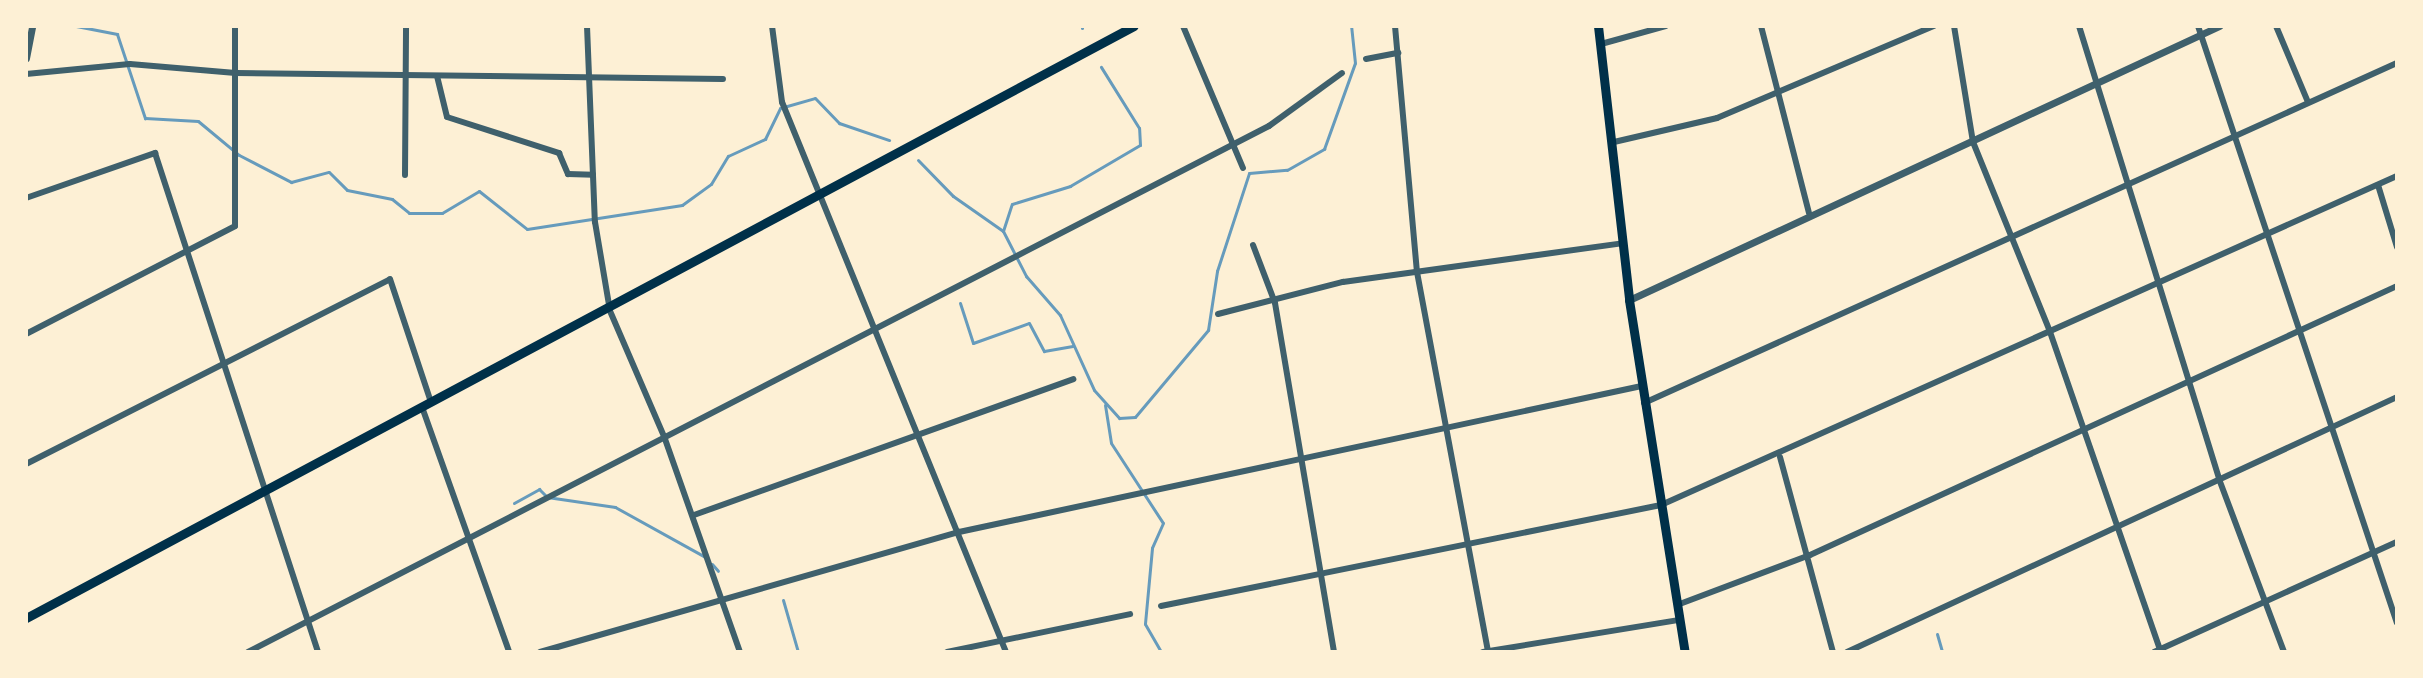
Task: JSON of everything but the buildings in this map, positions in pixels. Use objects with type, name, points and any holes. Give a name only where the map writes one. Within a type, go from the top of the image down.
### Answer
[{"type":"highway","points":[[26,618],[427,404],[610,311],[1134,26]]},
{"type":"highway","points":[[1598,26],[1614,142],[1629,300],[1685,652]]},
{"type":"street","points":[[26,58],[32,26]]},
{"type":"street","points":[[26,334],[235,226],[235,26]]},
{"type":"street","points":[[405,175],[406,26]]},
{"type":"street","points":[[587,26],[594,211],[610,311],[694,515],[740,652]]},
{"type":"street","points":[[772,26],[776,86],[818,198],[878,332],[916,434],[1006,652]]},
{"type":"street","points":[[1183,26],[1243,168]]},
{"type":"street","points":[[1395,26],[1417,272],[1448,424],[1465,545],[1486,652],[1679,620]]},
{"type":"street","points":[[1601,44],[1666,26]]},
{"type":"street","points":[[1761,26],[1809,213]]},
{"type":"street","points":[[1614,142],[1717,118],[1934,26]]},
{"type":"street","points":[[1954,26],[1973,142],[2008,239],[2049,329],[2081,431],[2119,528],[2158,651],[2397,542]]},
{"type":"street","points":[[2079,26],[2093,88],[2158,280],[2219,479],[2284,652]]},
{"type":"street","points":[[1629,300],[1809,213],[2093,88],[2199,30],[2219,26]]},
{"type":"street","points":[[2276,26],[2308,102]]},
{"type":"street","points":[[2199,30],[2297,337],[2375,551],[2397,623]]},
{"type":"street","points":[[1366,59],[1398,53]]},
{"type":"street","points":[[1644,403],[2397,63]]},
{"type":"street","points":[[26,74],[130,64],[236,73],[723,79]]},
{"type":"street","points":[[248,652],[878,332],[1006,265],[1008,256],[1233,140],[1269,126],[1342,73]]},
{"type":"street","points":[[437,76],[447,117],[559,153],[568,174],[593,175]]},
{"type":"street","points":[[26,198],[155,153],[226,359],[262,491],[318,652]]},
{"type":"street","points":[[1161,606],[1661,505],[1780,457],[2049,329],[2397,176]]},
{"type":"street","points":[[2378,185],[2397,247]]},
{"type":"street","points":[[1218,314],[1275,303],[1343,282],[1623,243]]},
{"type":"street","points":[[1253,245],[1275,303],[1334,652]]},
{"type":"street","points":[[26,464],[226,359],[390,279],[468,538],[509,652]]},
{"type":"street","points":[[1677,605],[1810,555],[2190,381],[2297,337],[2397,286]]},
{"type":"street","points":[[694,515],[1073,379]]},
{"type":"street","points":[[540,652],[723,595],[959,532],[1150,492],[1301,455],[1642,386]]},
{"type":"street","points":[[1847,652],[2397,397]]},
{"type":"street","points":[[1780,457],[1810,555],[1833,652]]},
{"type":"street","points":[[947,652],[1130,614]]},
{"type":"waterway","points":[[76,26],[117,34],[145,118],[198,121],[239,155],[291,182],[329,172],[347,190],[392,199],[409,213],[442,213],[479,191],[527,229],[682,205],[711,184],[728,156],[765,139],[780,108],[815,98],[839,123],[889,140]]},
{"type":"waterway","points":[[918,160],[953,196],[1003,231],[1026,276],[1060,315],[1094,390],[1119,418],[1135,417],[1208,330],[1217,271],[1249,173],[1287,170],[1324,149],[1355,63],[1351,26]]},
{"type":"waterway","points":[[1003,231],[1012,204],[1070,186],[1140,145],[1139,128],[1101,67]]},
{"type":"waterway","points":[[960,303],[973,343],[1029,323],[1044,351],[1073,346]]},
{"type":"waterway","points":[[1105,405],[1111,443],[1163,523],[1152,548],[1145,624],[1161,652]]},
{"type":"waterway","points":[[514,503],[539,489],[547,497],[615,507],[707,558]]},
{"type":"waterway","points":[[712,564],[718,571]]},
{"type":"waterway","points":[[783,600],[798,652]]},
{"type":"waterway","points":[[1937,634],[1942,652]]}]
